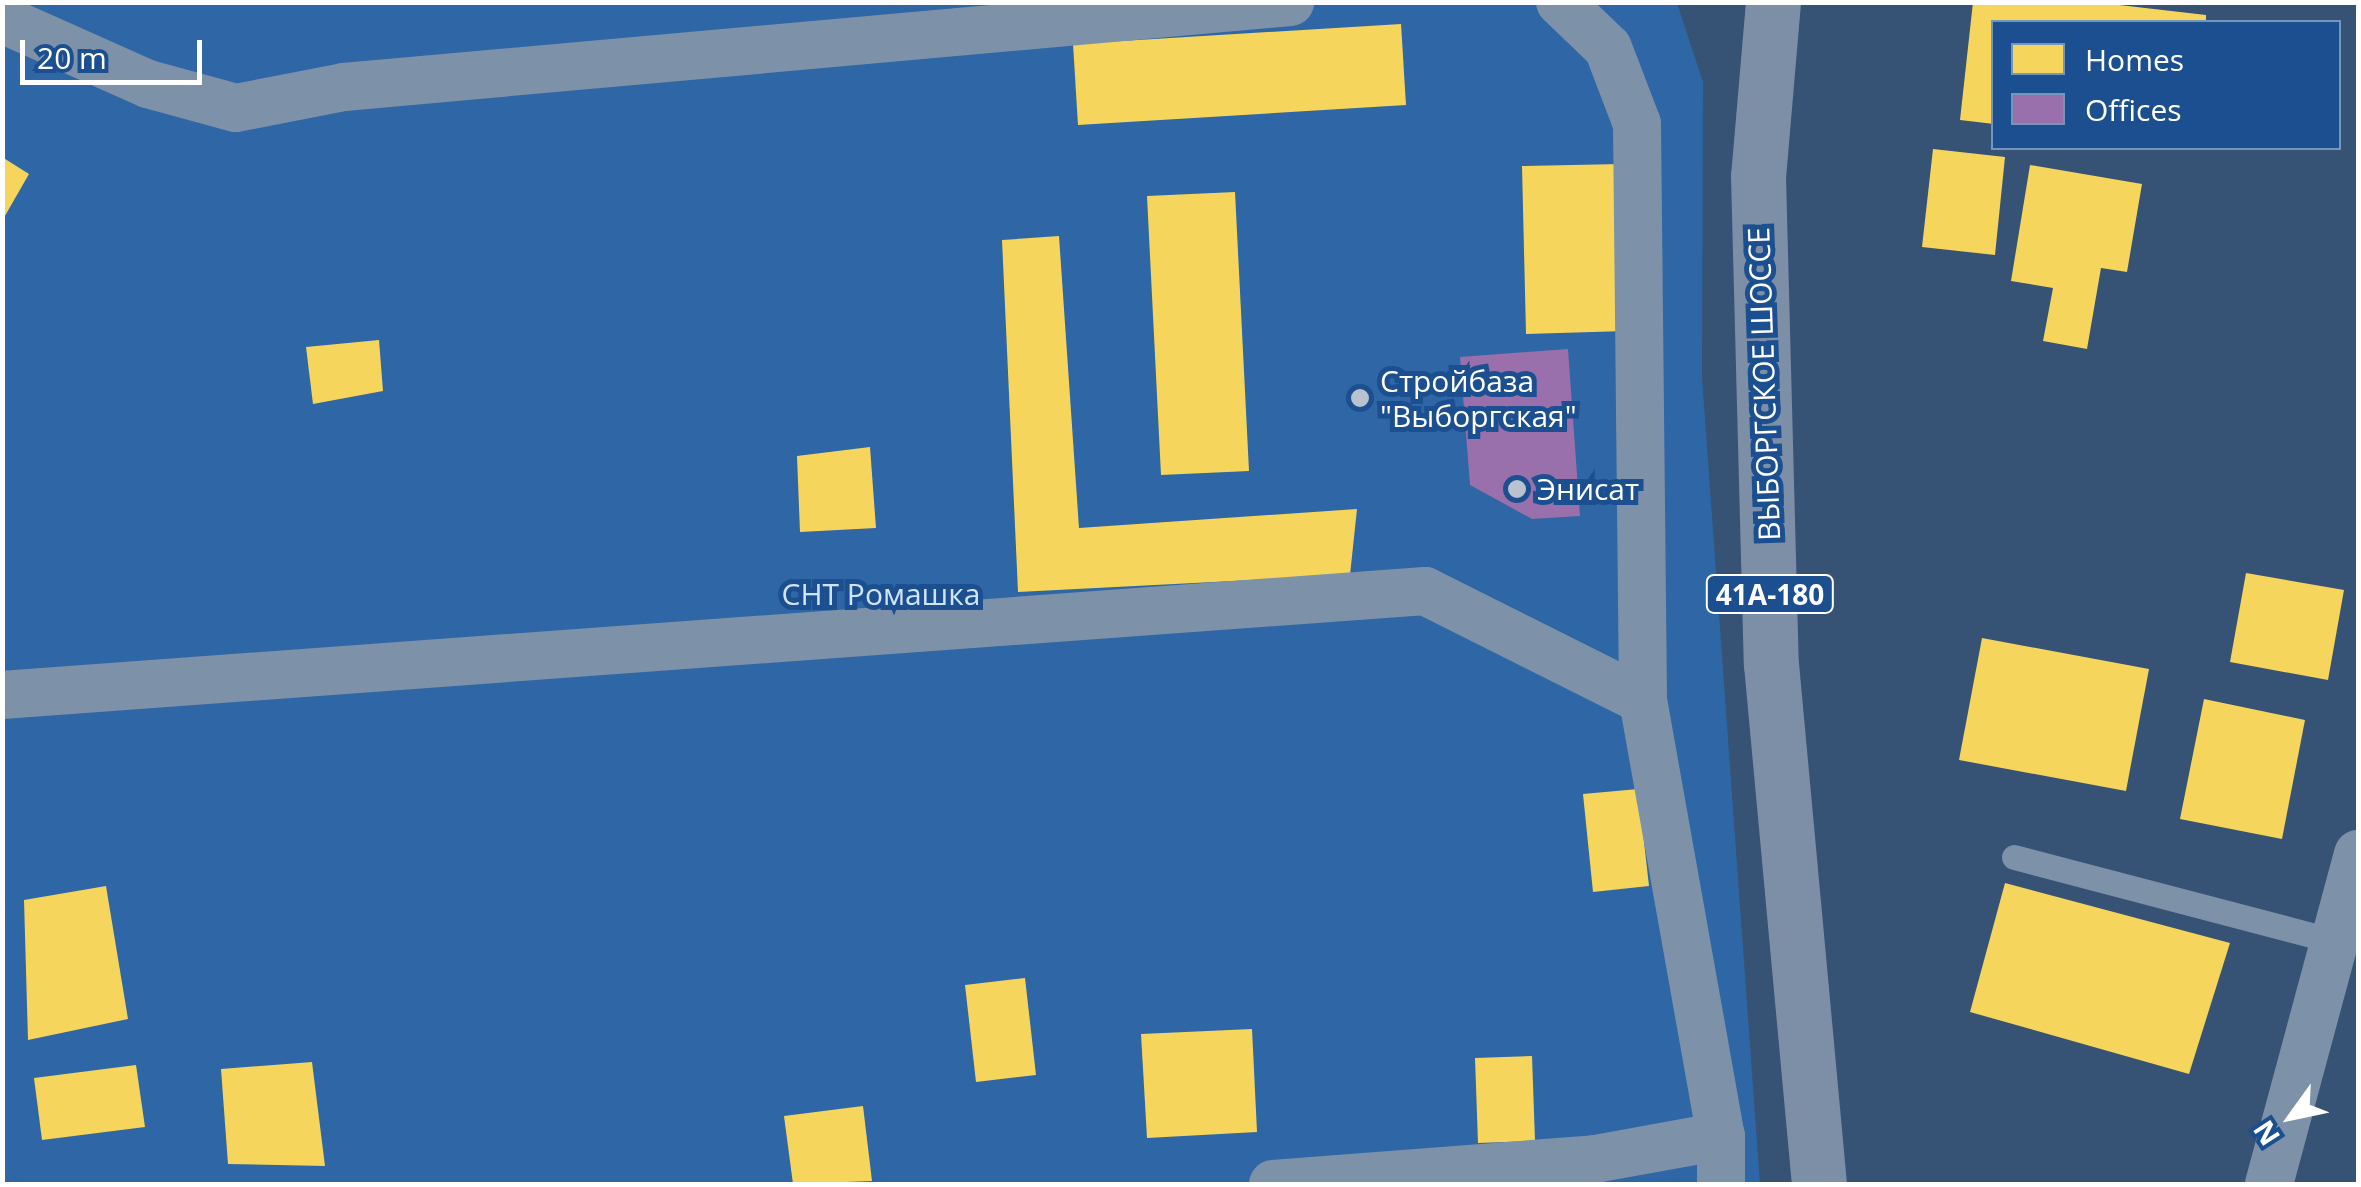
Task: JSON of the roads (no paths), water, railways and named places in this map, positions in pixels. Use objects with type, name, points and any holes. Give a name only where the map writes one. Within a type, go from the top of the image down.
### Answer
[{"type":"main road","name":"ВЫБОРГСКОЕ ШОССЕ","points":[[1773,2],[1758,176],[1772,664],[1819,1184]]},
{"type":"street","points":[[2,20],[148,84],[236,108],[344,87],[1290,2]]},
{"type":"street","points":[[1560,2],[1608,48],[1636,124],[1643,700],[1721,1136],[1721,1184]]},
{"type":"street","points":[[2,695],[1426,591],[1643,700]]},
{"type":"street","points":[[2269,1184],[2331,940],[2358,854]]},
{"type":"street","points":[[1273,1184],[1595,1159],[1721,1136]]},
{"type":"lane","points":[[2014,857],[2331,940]]},
{"type":"place","name":"Стройбаза \"Выборгская\"","points":[[1360,398]]},
{"type":"place","name":"Энисат","points":[[1517,489]]},
{"type":"park label","name":"СНТ Ромашка","points":[[881,594]]}]
